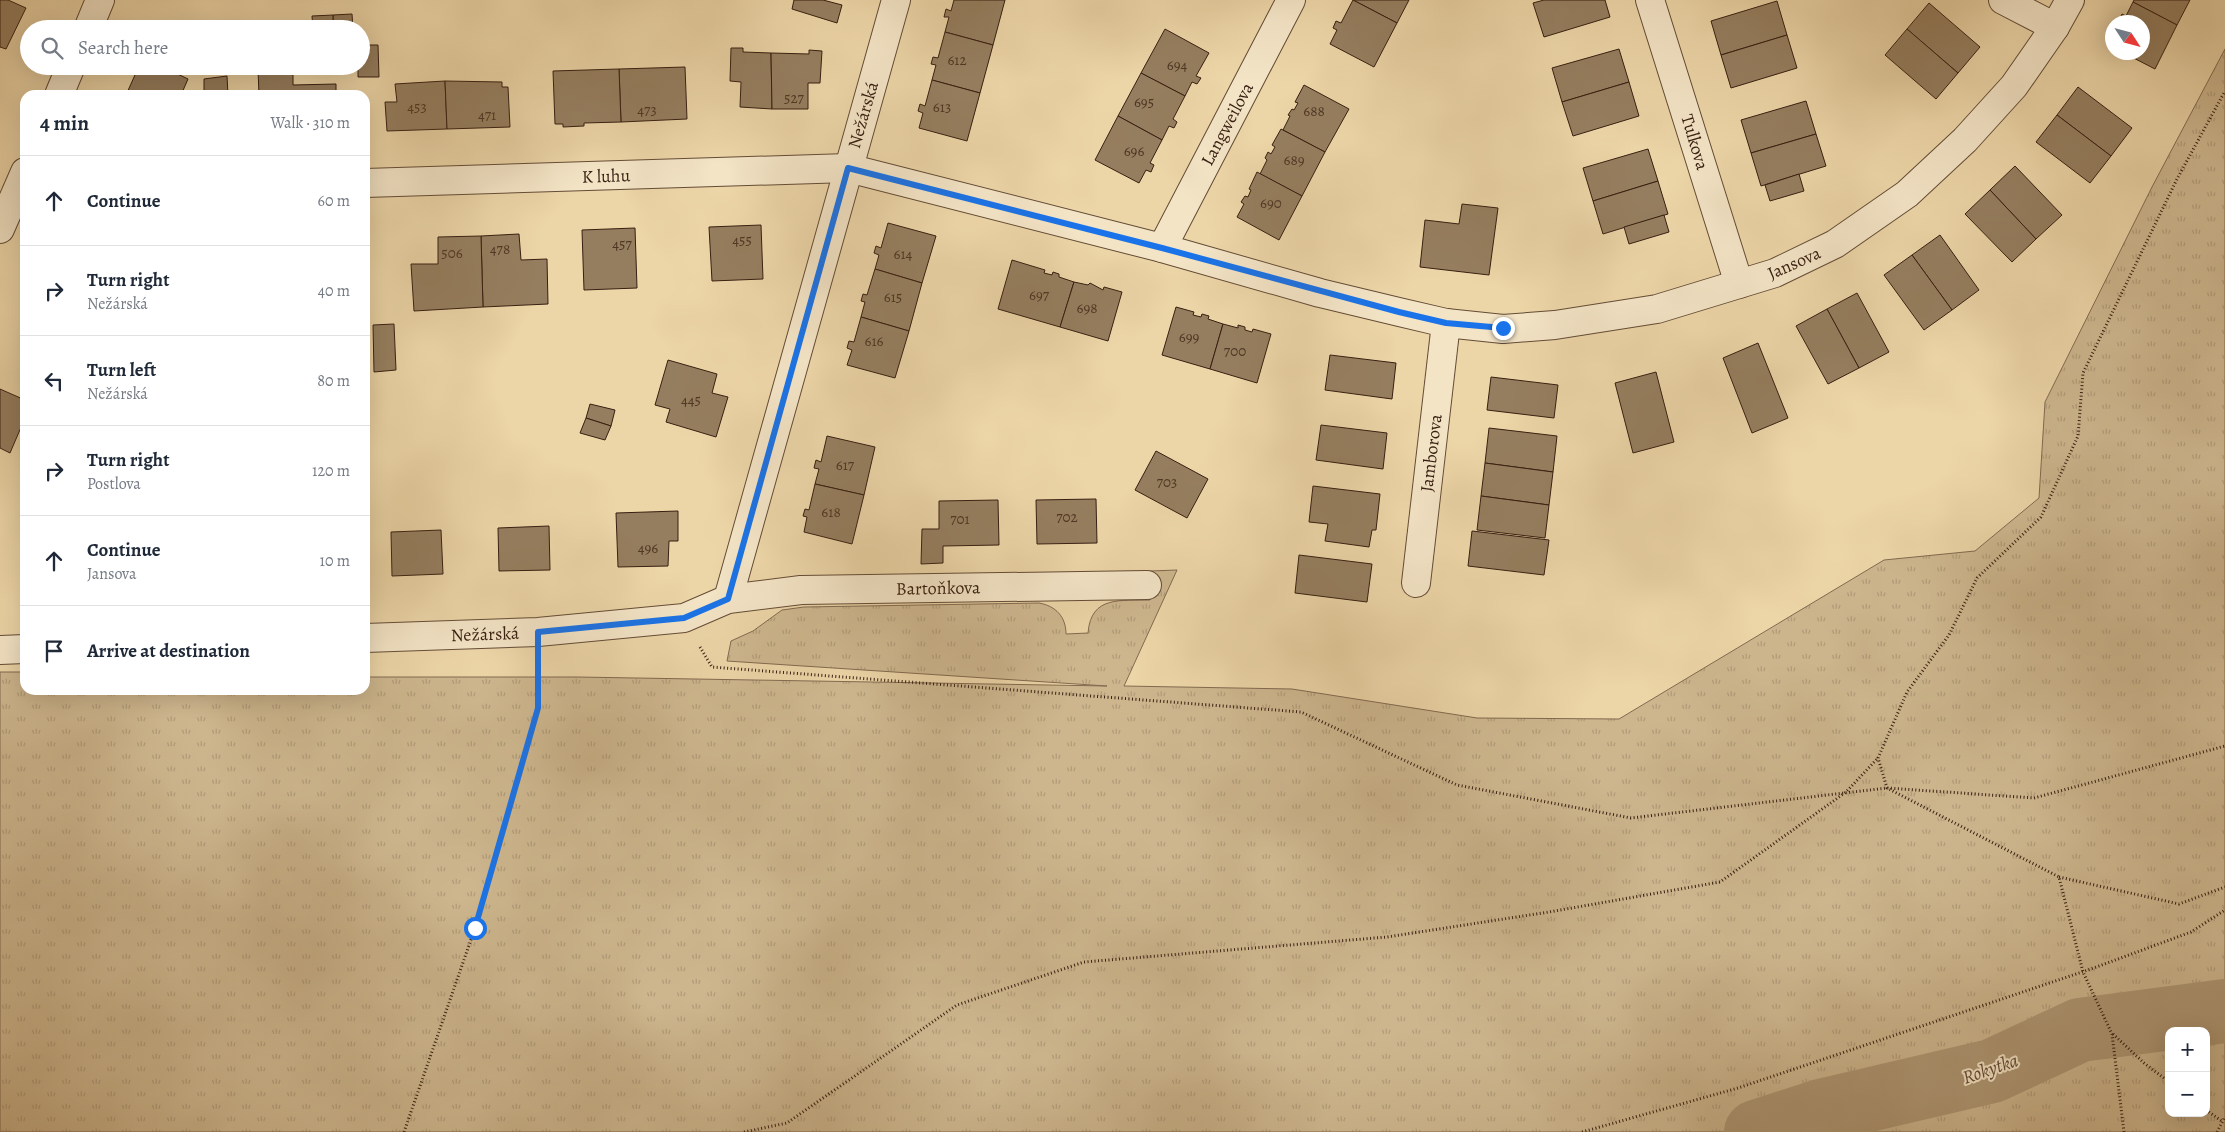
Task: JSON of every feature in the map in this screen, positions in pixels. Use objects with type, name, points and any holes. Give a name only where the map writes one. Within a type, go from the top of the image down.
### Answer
[{"type":"street","points":[[92,20],[100,0]]},
{"type":"street","name":"Nežárská","points":[[370,638],[538,632],[684,618],[728,599],[896,0]]},
{"type":"street","name":"Langweilova","points":[[1162,248],[1291,0]]},
{"type":"street","name":"Tulkova","points":[[1650,0],[1739,284]]},
{"type":"street","points":[[2003,0],[2055,27]]},
{"type":"street","name":"Jansova","points":[[1162,248],[1320,293],[1446,323],[1503,328],[1555,325],[1657,309],[1775,273],[1835,244],[1907,194],[1965,140],[2014,86],[2055,27],[2070,0]]},
{"type":"street","points":[[61,90],[67,75]]},
{"type":"street","name":"K luhu","points":[[370,183],[848,168],[1162,248]]},
{"type":"street","points":[[0,229],[16,190]]},
{"type":"street","name":"Jamborova","points":[[1416,583],[1446,323]]},
{"type":"street","name":"Bartoňkova","points":[[728,599],[802,590],[1147,586]]},
{"type":"street","points":[[0,650],[20,649]]},
{"type":"path","points":[[744,1132],[787,1123],[958,1006],[1084,962],[1387,937],[1549,912],[1720,882],[1846,792],[1878,758],[1907,692],[1949,635],[1977,578],[2041,517],[2078,436],[2083,373],[2176,179],[2225,91]]},
{"type":"path","points":[[684,618],[712,667],[1301,712],[1457,785],[1631,818],[1887,788],[2034,798],[2225,746]]},
{"type":"path","points":[[404,1132],[475,928],[538,708],[538,632]]},
{"type":"path","points":[[1878,758],[1887,788],[2059,877],[2179,904],[2225,886]]},
{"type":"path","points":[[2059,877],[2083,972],[2112,1034],[2124,1132]]},
{"type":"path","points":[[1582,1132],[1738,1088],[2083,972],[2191,932],[2225,910]]},
{"type":"path","points":[[2112,1034],[2165,1079]]},
{"type":"path","points":[[2210,1113],[2223,1122]]},
{"type":"path","points":[[2218,1132],[2225,1117]]},
{"type":"green space","points":[[2225,49],[2225,1132],[0,1132],[0,672],[20,672],[20,695],[370,695],[370,677],[577,677],[1107,686],[727,661],[731,641],[753,631],[782,610],[804,607],[1039,603],[1045,604],[1059,613],[1066,628],[1066,634],[1088,633],[1090,621],[1101,606],[1118,601],[1150,600],[1150,571],[1177,570],[1124,686],[1292,689],[1477,718],[1619,719],[1884,560],[1975,551],[2039,498],[2045,402],[2152,187]]},
{"type":"building","points":[[0,0],[8,0],[26,8],[6,49],[0,47]]},
{"type":"building","points":[[794,0],[823,0],[842,5],[837,23],[792,9]]},
{"type":"building","points":[[954,0],[1005,0],[993,45],[945,32],[949,17],[944,17],[946,9],[951,11]]},
{"type":"building","points":[[1353,0],[1409,0],[1397,23]]},
{"type":"building","points":[[1353,0],[1397,23],[1374,67],[1330,44],[1337,30],[1333,28],[1336,21],[1341,23]]},
{"type":"building","points":[[1544,0],[1605,0],[1610,17],[1544,37],[1533,3]]},
{"type":"building","points":[[2134,0],[2190,0],[2177,25],[2133,2]]},
{"type":"building","points":[[1777,1],[1787,35],[1721,55],[1711,21]]},
{"type":"building","points":[[2133,2],[2177,25],[2155,69],[2138,60],[2150,60],[2150,15],[2126,15]]},
{"type":"building","points":[[1929,3],[1980,47],[1958,73],[1907,29]]},
{"type":"building","points":[[352,14],[352,20],[333,20],[333,15]]},
{"type":"building","points":[[333,15],[333,20],[312,20],[312,16]]},
{"type":"building","points":[[1165,29],[1209,53],[1196,76],[1201,78],[1197,84],[1192,82],[1185,96],[1141,73]]},
{"type":"building","points":[[1907,29],[1958,73],[1936,99],[1885,55]]},
{"type":"building","points":[[945,32],[993,45],[980,93],[932,80],[936,65],[931,64],[933,57],[938,58]]},
{"type":"building","points":[[1787,35],[1797,68],[1731,88],[1721,55]]},
{"type":"building","points":[[370,45],[378,45],[379,77],[358,77],[358,75],[370,75]]},
{"type":"building","points":[[731,48],[743,48],[743,52],[771,53],[772,109],[740,107],[741,82],[730,81]]},
{"type":"building","points":[[1619,49],[1629,82],[1562,102],[1552,68]]},
{"type":"building","points":[[809,50],[822,51],[820,83],[808,83],[808,109],[772,109],[771,53],[809,54]]},
{"type":"building","points":[[685,67],[687,119],[621,122],[619,69]]},
{"type":"building","points":[[619,69],[621,122],[584,123],[584,126],[563,127],[563,124],[555,124],[553,71]]},
{"type":"building","points":[[1141,73],[1185,96],[1173,119],[1177,122],[1174,128],[1169,126],[1162,140],[1118,116]]},
{"type":"building","points":[[135,75],[180,75],[188,79],[183,90],[128,90]]},
{"type":"building","points":[[258,75],[293,75],[293,85],[336,84],[336,90],[259,90]]},
{"type":"building","points":[[227,76],[228,90],[204,90],[204,79]]},
{"type":"building","points":[[932,80],[980,93],[967,141],[919,128],[923,113],[918,111],[920,104],[925,106]]},
{"type":"building","points":[[445,81],[447,129],[387,131],[385,102],[397,102],[395,84]]},
{"type":"building","points":[[445,81],[502,82],[502,87],[508,87],[510,127],[447,129]]},
{"type":"building","points":[[1629,82],[1639,116],[1573,136],[1562,102]]},
{"type":"building","points":[[1304,85],[1349,109],[1325,152],[1283,130],[1290,116],[1288,115],[1298,103],[1295,102]]},
{"type":"building","points":[[2078,87],[2132,128],[2111,156],[2057,115]]},
{"type":"building","points":[[1806,101],[1816,134],[1751,153],[1741,120]]},
{"type":"building","points":[[2057,115],[2111,156],[2090,183],[2036,142]]},
{"type":"building","points":[[1118,116],[1162,140],[1150,163],[1154,165],[1151,172],[1146,170],[1139,183],[1095,160]]},
{"type":"building","points":[[1281,129],[1325,152],[1302,196],[1260,174],[1267,160],[1265,158],[1268,152],[1271,154],[1275,147],[1272,145]]},
{"type":"building","points":[[1816,134],[1826,166],[1761,186],[1751,153]]},
{"type":"building","points":[[1648,149],[1658,181],[1593,201],[1583,168]]},
{"type":"building","points":[[2015,166],[2062,215],[2036,239],[1990,190]]},
{"type":"building","points":[[1257,172],[1302,196],[1279,240],[1237,217],[1244,204],[1241,202],[1245,196],[1248,197],[1251,190],[1249,189]]},
{"type":"building","points":[[1799,174],[1804,191],[1770,201],[1765,185]]},
{"type":"building","points":[[1658,181],[1668,214],[1603,234],[1593,201]]},
{"type":"building","points":[[1990,190],[2036,239],[2012,262],[1965,214]]},
{"type":"building","points":[[1462,204],[1498,208],[1489,275],[1420,267],[1425,220],[1459,224]]},
{"type":"building","points":[[1664,215],[1669,232],[1629,244],[1624,227]]},
{"type":"building","points":[[888,223],[936,236],[922,283],[875,269],[879,255],[874,253],[876,246],[881,248]]},
{"type":"building","points":[[761,225],[763,279],[712,281],[709,227]]},
{"type":"building","points":[[635,228],[637,288],[584,290],[582,230]]},
{"type":"building","points":[[519,234],[521,260],[547,259],[548,304],[483,307],[481,236]]},
{"type":"building","points":[[1940,235],[1979,290],[1952,310],[1912,255]]},
{"type":"building","points":[[481,236],[483,307],[414,311],[411,264],[438,264],[438,237]]},
{"type":"building","points":[[1912,255],[1952,310],[1924,330],[1884,275]]},
{"type":"building","points":[[1012,260],[1045,270],[1044,273],[1052,275],[1053,272],[1059,274],[1059,277],[1074,282],[1060,327],[998,309]]},
{"type":"building","points":[[875,269],[922,283],[909,331],[861,317],[865,302],[861,301],[863,294],[867,295]]},
{"type":"building","points":[[1074,282],[1088,285],[1090,283],[1103,290],[1104,287],[1122,292],[1108,341],[1060,327]]},
{"type":"building","points":[[1857,293],[1889,352],[1859,368],[1827,309]]},
{"type":"building","points":[[1176,307],[1194,312],[1193,315],[1201,317],[1202,314],[1209,316],[1208,319],[1223,324],[1210,369],[1162,355]]},
{"type":"building","points":[[1827,309],[1859,368],[1828,384],[1796,326]]},
{"type":"building","points":[[861,317],[909,331],[895,378],[847,365],[852,350],[847,348],[849,341],[854,342]]},
{"type":"building","points":[[394,324],[396,370],[374,372],[373,325]]},
{"type":"building","points":[[1223,324],[1238,328],[1238,325],[1252,332],[1253,329],[1271,334],[1257,383],[1210,369]]},
{"type":"building","points":[[1758,343],[1788,418],[1752,433],[1723,358]]},
{"type":"building","points":[[1330,355],[1396,363],[1392,399],[1325,390]]},
{"type":"building","points":[[668,360],[717,374],[712,393],[728,397],[716,437],[666,422],[670,409],[655,405]]},
{"type":"building","points":[[1656,372],[1674,442],[1633,453],[1615,383]]},
{"type":"building","points":[[1491,377],[1558,385],[1554,418],[1487,410]]},
{"type":"building","points":[[0,389],[20,398],[20,430],[10,453],[0,448]]},
{"type":"building","points":[[590,404],[615,410],[611,426],[586,418]]},
{"type":"building","points":[[586,418],[611,426],[605,440],[580,433]]},
{"type":"building","points":[[1321,425],[1387,433],[1383,469],[1316,460]]},
{"type":"building","points":[[1489,428],[1557,436],[1553,472],[1485,463]]},
{"type":"building","points":[[827,436],[875,447],[864,495],[815,484],[819,469],[814,468],[816,460],[821,462]]},
{"type":"building","points":[[1156,451],[1208,479],[1187,518],[1135,490]]},
{"type":"building","points":[[1485,463],[1553,472],[1549,505],[1481,496]]},
{"type":"building","points":[[815,484],[864,495],[852,544],[804,532],[807,517],[803,516],[805,509],[809,510]]},
{"type":"building","points":[[1313,486],[1380,494],[1376,530],[1372,530],[1369,547],[1325,541],[1328,524],[1309,522]]},
{"type":"building","points":[[1481,496],[1549,505],[1545,538],[1477,530]]},
{"type":"building","points":[[1096,499],[1097,543],[1037,544],[1036,500]]},
{"type":"building","points":[[998,500],[999,545],[943,546],[943,563],[921,564],[922,529],[939,529],[939,501]]},
{"type":"building","points":[[678,511],[678,541],[669,541],[668,566],[618,567],[616,513]]},
{"type":"building","points":[[549,526],[550,570],[499,571],[498,528]]},
{"type":"building","points":[[441,530],[443,574],[392,576],[391,532]]},
{"type":"building","points":[[1472,531],[1549,540],[1544,575],[1468,566]]},
{"type":"building","points":[[1299,555],[1372,564],[1367,602],[1295,593]]},
{"type":"waterway","name":"Rokytka","points":[[1756,1132],[1821,1111],[1992,1071],[2080,1030],[2225,1011]]},
{"type":"route","points":[[475,928],[538,708],[538,632],[684,618],[728,599],[848,168],[1162,248],[1320,293],[1446,323],[1503,328]]}]
